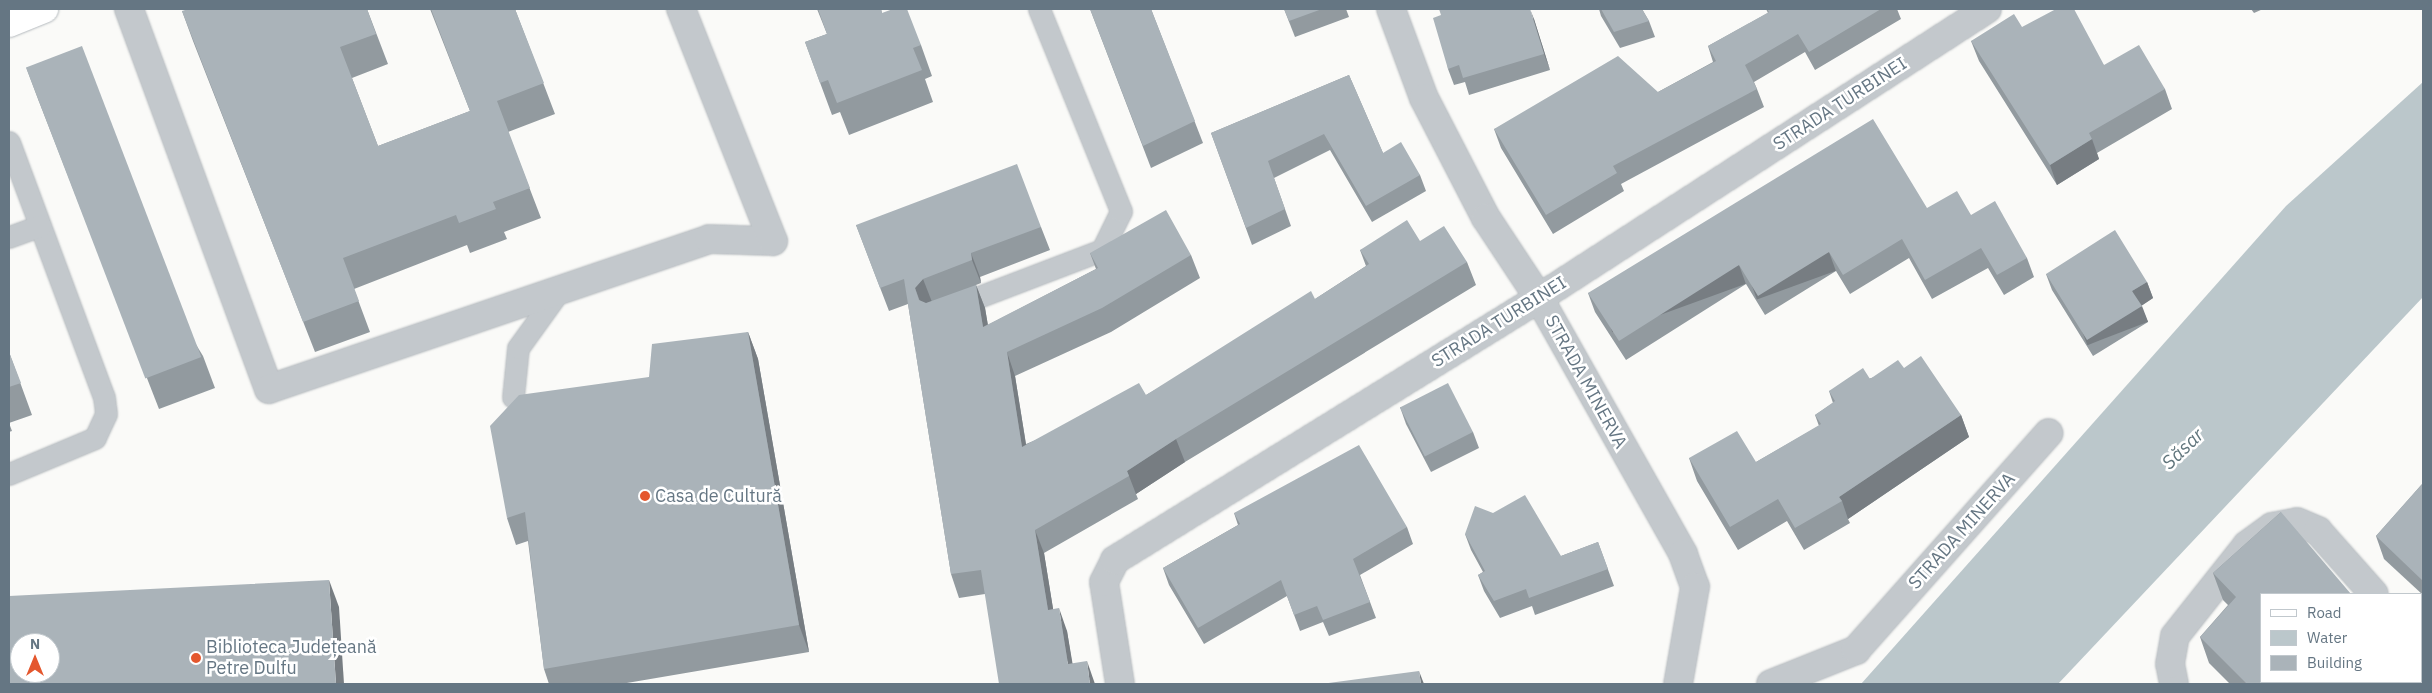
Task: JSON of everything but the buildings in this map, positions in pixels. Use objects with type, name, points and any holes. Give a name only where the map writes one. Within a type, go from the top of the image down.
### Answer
[{"type":"main road","points":[[9,22],[44,9]]},
{"type":"street","points":[[128,9],[269,389],[562,287],[709,239],[773,241],[681,9]]},
{"type":"street","name":"STRADA MINERVA","points":[[1391,9],[1424,98],[1472,193],[1539,298],[1683,554],[1695,587],[1678,684]]},
{"type":"street","name":"STRADA TURBINEI","points":[[1120,684],[1104,582],[1115,560],[1539,298],[1953,18],[1987,9]]},
{"type":"street","name":"STRADA MINERVA","points":[[1770,684],[1856,650],[2049,433]]},
{"type":"street","points":[[2174,684],[2170,664],[2175,636],[2247,546],[2272,527],[2297,522],[2318,531],[2373,593]]},
{"type":"lane","points":[[936,314],[1102,250],[1121,211],[1038,9]]},
{"type":"lane","points":[[9,142],[104,397],[106,414],[95,438],[9,474]]},
{"type":"lane","points":[[9,238],[40,226]]},
{"type":"lane","points":[[513,397],[518,348],[562,287]]},
{"type":"water","name":"Săsar","points":[[2423,82],[2423,297],[2058,684],[1861,684],[2286,206]]},
{"type":"place","name":"Casa de Cultură","points":[[645,496]]},
{"type":"place","name":"Biblioteca Județeană Petre Dulfu","points":[[196,658]]}]
